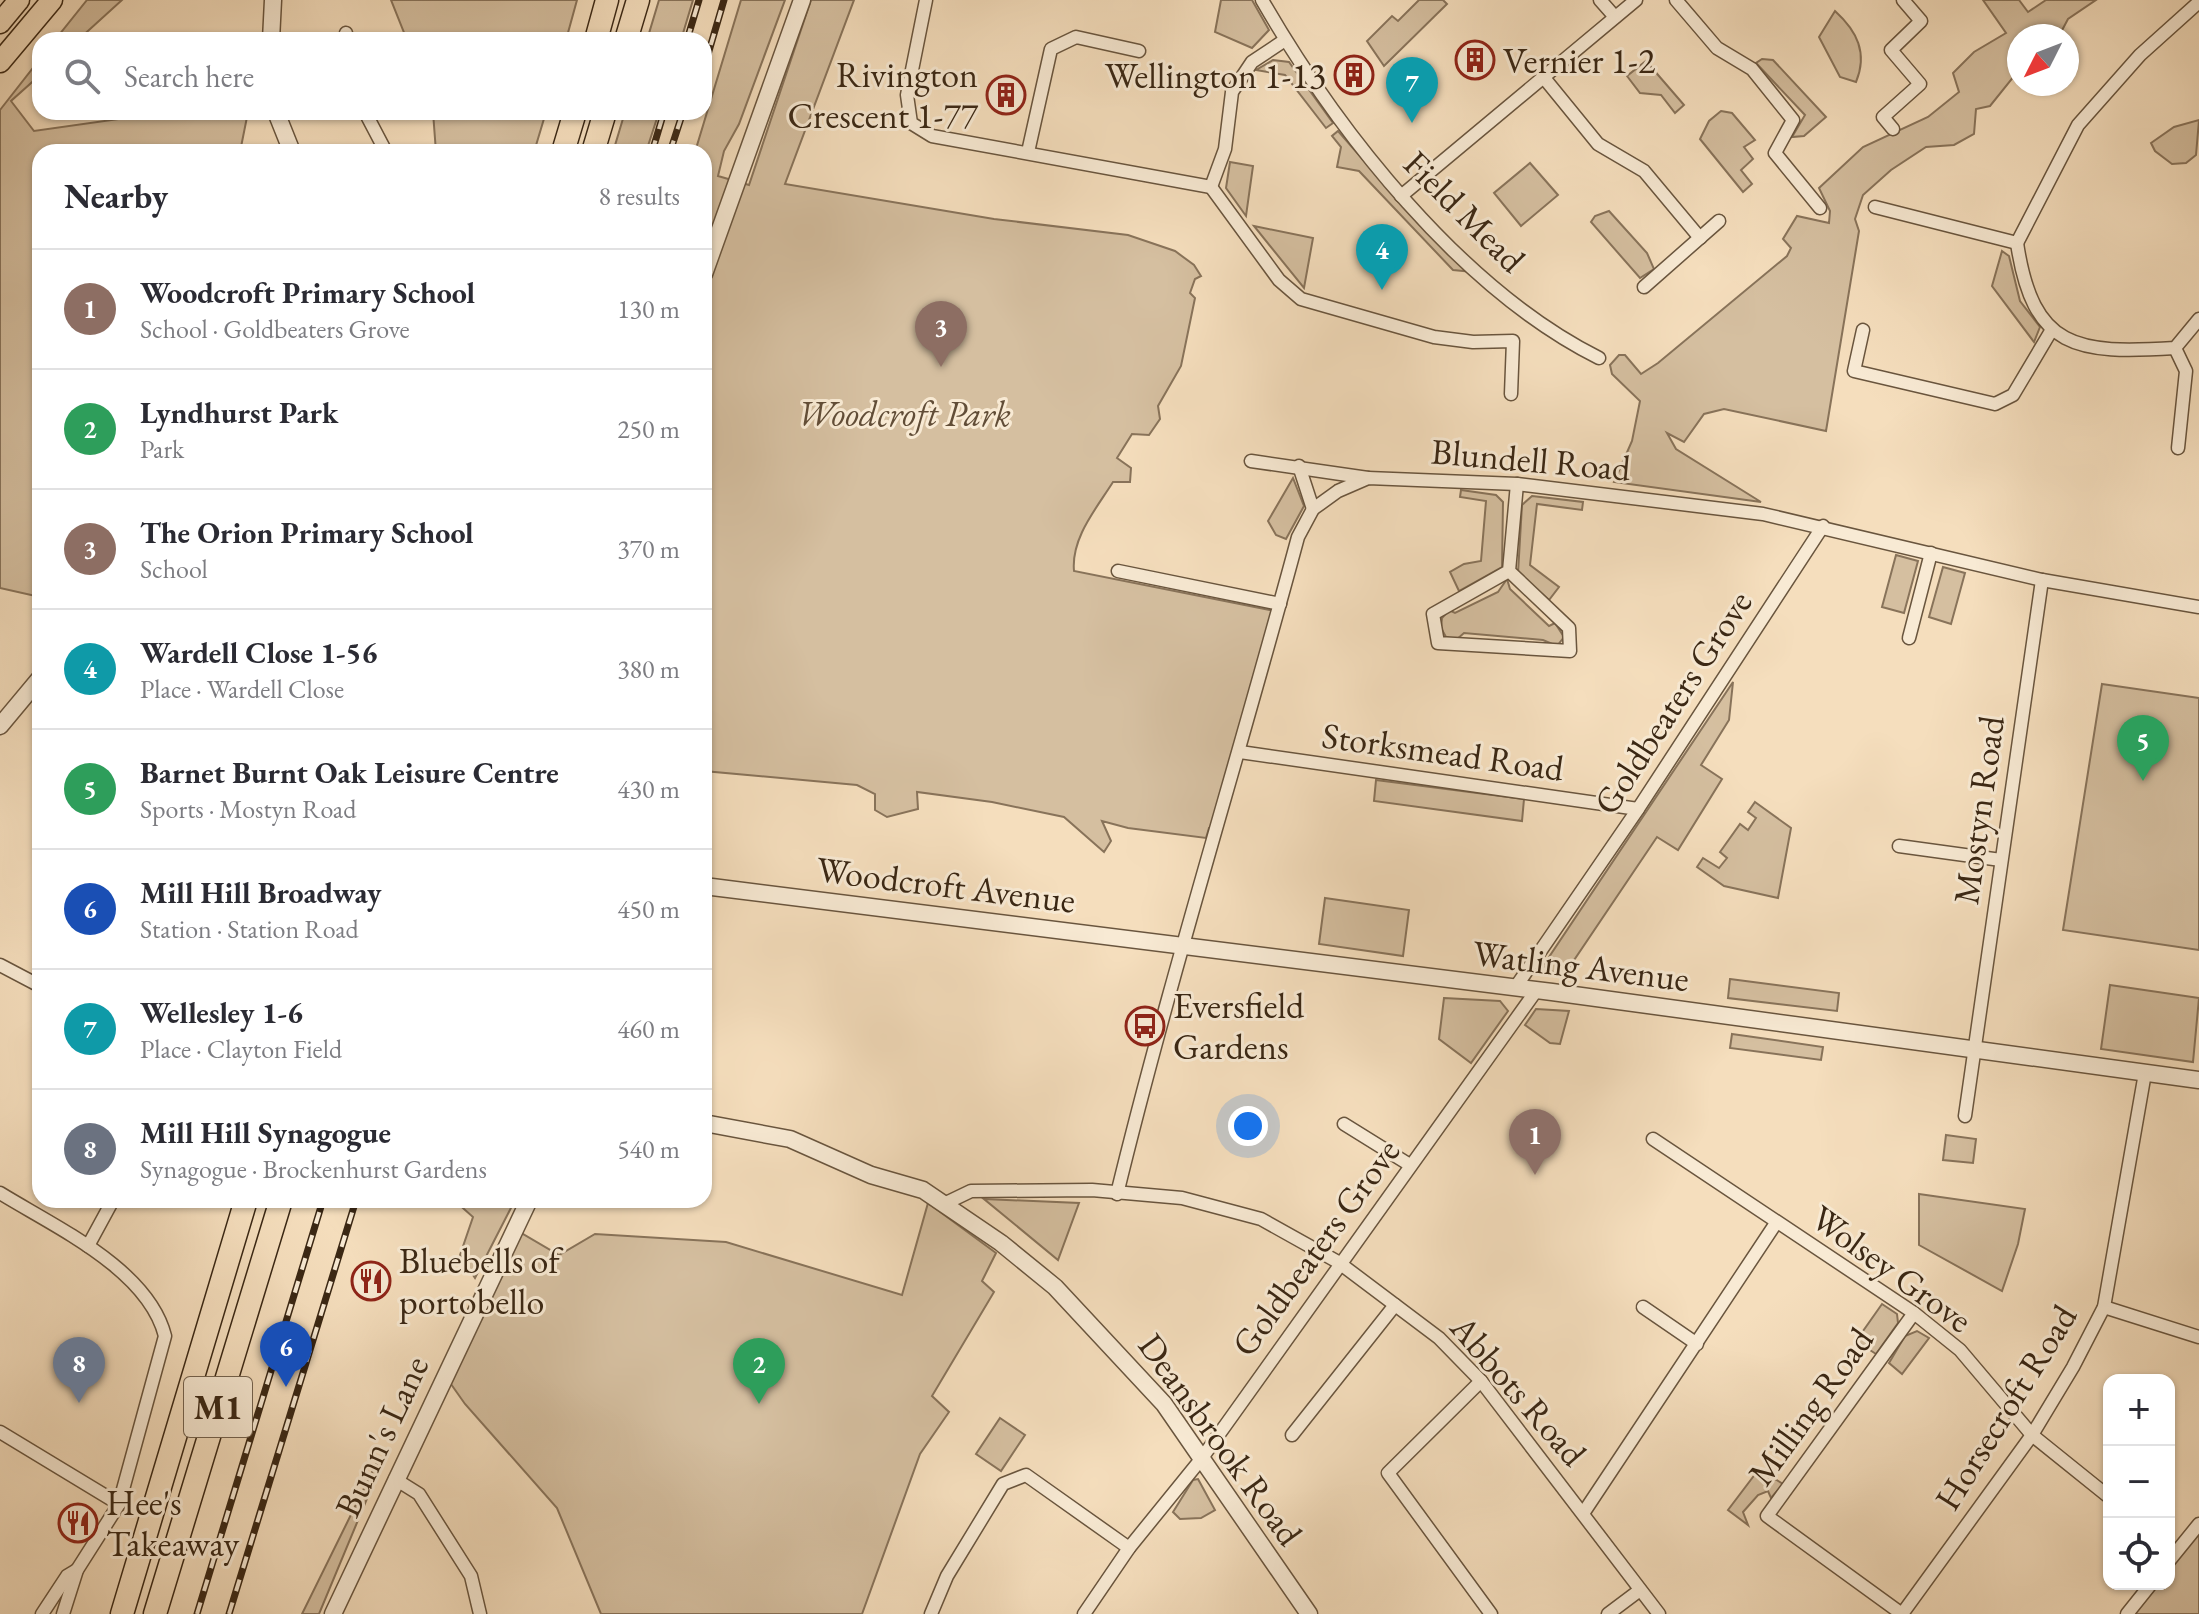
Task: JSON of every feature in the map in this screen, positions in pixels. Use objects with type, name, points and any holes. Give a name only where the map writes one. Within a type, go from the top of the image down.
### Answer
[{"type":"highway","points":[[0,23],[19,0]]},
{"type":"highway","points":[[0,62],[52,0]]},
{"type":"highway","points":[[598,32],[607,0]]},
{"type":"highway","points":[[628,32],[638,0]]},
{"type":"highway","points":[[565,144],[573,120]]},
{"type":"highway","points":[[595,144],[603,120]]},
{"type":"highway","name":"M1","points":[[122,1614],[244,1208]]},
{"type":"highway","name":"M1","points":[[155,1614],[279,1208]]},
{"type":"street","points":[[271,32],[273,0]]},
{"type":"street","points":[[712,252],[802,0]]},
{"type":"street","points":[[926,0],[907,95],[911,123],[932,136],[1211,187],[1279,280],[1301,299],[1434,337],[1473,342],[1513,341],[1511,394]]},
{"type":"street","name":"Field Mead","points":[[1262,0],[1285,40],[1342,123],[1401,196],[1525,315],[1599,358]]},
{"type":"street","points":[[1600,0],[1615,17]]},
{"type":"street","points":[[1401,196],[1636,0]]},
{"type":"street","points":[[1676,0],[1717,48],[1752,69],[1793,120],[1775,153],[1820,208]]},
{"type":"street","points":[[1893,129],[1883,117],[1920,84],[1891,50],[1921,21],[1903,0]]},
{"type":"street","points":[[2199,2],[2140,55],[2078,125],[2017,243],[2031,303],[2051,331],[2082,344],[2123,351],[2175,348],[2199,319]]},
{"type":"street","points":[[1028,152],[1051,49],[1076,37],[1139,51]]},
{"type":"street","points":[[1211,187],[1225,149],[1232,92],[1252,62],[1285,40]]},
{"type":"street","points":[[1545,79],[1598,144],[1644,171],[1700,238]]},
{"type":"street","points":[[279,120],[289,144]]},
{"type":"street","points":[[369,120],[382,144]]},
{"type":"street","points":[[1875,207],[2017,243]]},
{"type":"street","points":[[1644,287],[1719,221]]},
{"type":"street","points":[[1863,330],[1854,371],[1995,404],[2013,395],[2051,331]]},
{"type":"street","points":[[2175,348],[2186,371],[2178,448]]},
{"type":"street","points":[[1251,461],[1368,478]]},
{"type":"street","points":[[1117,1194],[1180,946],[1240,752],[1298,537],[1313,509],[1299,466]]},
{"type":"street","name":"Blundell Road","points":[[1313,509],[1338,491],[1368,478],[1517,484],[1763,514],[2042,580],[2199,607]]},
{"type":"street","points":[[1509,571],[1517,484]]},
{"type":"street","name":"Goldbeaters Grove","points":[[1515,988],[1638,809],[1823,526]]},
{"type":"street","points":[[1909,638],[1931,553]]},
{"type":"street","points":[[1118,571],[1280,604]]},
{"type":"street","points":[[1509,571],[1569,628],[1570,651],[1438,643],[1433,614],[1509,571]]},
{"type":"street","name":"Mostyn Road","points":[[1973,1050],[2042,580]]},
{"type":"street","points":[[0,726],[32,688]]},
{"type":"street","name":"Storksmead Road","points":[[1240,752],[1638,809]]},
{"type":"street","points":[[1899,846],[2001,860]]},
{"type":"street","name":"Woodcroft Avenue","points":[[712,887],[1180,946]]},
{"type":"street","name":"Watling Avenue","points":[[1180,946],[2199,1080]]},
{"type":"street","points":[[0,965],[32,982]]},
{"type":"street","name":"Goldbeaters Grove","points":[[1084,1614],[1129,1548],[1202,1458],[1338,1262],[1536,991]]},
{"type":"street","points":[[1965,1116],[1973,1050]]},
{"type":"street","name":"Horsecroft Road","points":[[1902,1614],[2032,1435],[2104,1307],[2145,1073]]},
{"type":"street","name":"Deansbrook Road","points":[[712,1124],[790,1139],[871,1175],[923,1190],[946,1203],[1065,1296],[1164,1404],[1309,1614]]},
{"type":"street","points":[[1344,1124],[1410,1165]]},
{"type":"street","name":"Wolsey Grove","points":[[1653,1139],[1914,1313],[1960,1350],[2032,1435],[2103,1492]]},
{"type":"street","name":"Abbots Road","points":[[946,1203],[971,1191],[1092,1190],[1182,1198],[1261,1219],[1338,1262],[1439,1338],[1481,1381],[1659,1614]]},
{"type":"street","points":[[0,1193],[88,1246],[117,1268],[161,1319],[165,1336],[119,1504],[77,1570],[63,1614]]},
{"type":"street","points":[[88,1246],[109,1208]]},
{"type":"street","name":"Bunn's Lane","points":[[333,1614],[525,1208]]},
{"type":"street","name":"Wolsey Grove","points":[[1584,1512],[1776,1223]]},
{"type":"street","points":[[1292,1435],[1395,1305]]},
{"type":"street","points":[[1643,1307],[1697,1344]]},
{"type":"street","points":[[2104,1307],[2199,1337]]},
{"type":"street","name":"Milling Road","points":[[1902,1614],[1767,1516],[1914,1313]]},
{"type":"street","points":[[1481,1381],[1388,1473],[1491,1614]]},
{"type":"street","points":[[0,1432],[119,1504]]},
{"type":"street","points":[[931,1614],[947,1576],[1003,1484],[1026,1475],[1129,1548]]},
{"type":"street","points":[[395,1479],[419,1494],[471,1576],[480,1614]]},
{"type":"street","points":[[2175,1544],[2199,1524]]},
{"type":"street","points":[[42,1614],[67,1576],[77,1570]]},
{"type":"street","points":[[1608,1614],[1640,1590]]},
{"type":"street","points":[[2127,1614],[2146,1590]]},
{"type":"green space","points":[[87,0],[122,0],[87,32],[61,32]]},
{"type":"green space","points":[[391,0],[577,0],[568,32],[404,32]]},
{"type":"green space","points":[[659,0],[693,0],[683,32],[649,32]]},
{"type":"green space","name":"Woodcroft Park","points":[[741,0],[785,0],[739,124],[724,151],[718,176],[749,185],[811,0],[854,0],[785,184],[994,219],[1128,235],[1175,251],[1194,265],[1201,276],[1195,279],[1190,293],[1195,298],[1181,366],[1158,406],[1160,419],[1149,435],[1132,434],[1117,458],[1131,468],[1130,482],[1113,482],[1092,513],[1076,547],[1074,571],[1279,612],[1217,828],[1209,828],[1206,838],[1128,828],[1102,821],[1111,841],[1104,852],[1064,817],[992,802],[917,792],[918,809],[887,817],[875,810],[875,794],[857,785],[712,772],[712,144],[697,144],[705,120],[712,120],[712,96]]},
{"type":"green space","points":[[1221,0],[1252,0],[1269,30],[1252,48],[1215,32]]},
{"type":"green space","points":[[1419,0],[1443,0],[1447,4],[1384,66],[1367,41],[1392,16],[1398,21]]},
{"type":"green space","points":[[1983,0],[2019,0],[2028,12],[2046,0],[2096,0],[2065,24],[2007,24],[2007,85],[1990,106],[1976,109],[1974,134],[1954,145],[1926,147],[1891,170],[1863,195],[1855,219],[1859,231],[1826,431],[1724,409],[1704,414],[1684,442],[1667,433],[1676,449],[1761,502],[1614,482],[1632,441],[1640,401],[1612,374],[1610,365],[1619,355],[1625,355],[1641,374],[1658,363],[1787,256],[1791,248],[1783,239],[1797,216],[1829,223],[1830,211],[1819,188],[1863,147],[1928,117],[1959,92],[1953,73],[1974,52],[2006,33]]},
{"type":"green space","points":[[1835,11],[1849,26],[1858,43],[1861,61],[1856,82],[1840,77],[1819,37]]},
{"type":"green space","points":[[1762,59],[1773,60],[1826,117],[1804,136],[1792,137],[1805,115],[1756,63]]},
{"type":"green space","points":[[1273,60],[1289,62],[1333,123],[1326,128],[1285,75],[1256,70]]},
{"type":"green space","points":[[1646,61],[1684,105],[1675,113],[1661,95],[1640,93],[1627,76]]},
{"type":"green space","points":[[32,69],[32,82],[11,101],[34,131],[112,120],[246,120],[242,144],[32,144],[32,595],[0,588],[0,110]]},
{"type":"green space","points":[[1721,111],[1732,113],[1755,140],[1744,147],[1753,159],[1741,170],[1752,184],[1743,192],[1700,139],[1709,121]]},
{"type":"green space","points":[[434,120],[544,120],[536,144],[435,144]]},
{"type":"green space","points":[[623,120],[656,120],[649,144],[615,144]]},
{"type":"green space","points":[[2199,120],[2196,155],[2186,163],[2172,164],[2155,151],[2151,143],[2174,127]]},
{"type":"green space","points":[[1338,131],[1414,218],[1473,272],[1453,270],[1359,171],[1337,167],[1341,147],[1332,136]]},
{"type":"green space","points":[[1230,162],[1253,166],[1246,216],[1226,188]]},
{"type":"green space","points":[[1530,163],[1558,195],[1521,226],[1494,193]]},
{"type":"green space","points":[[1609,211],[1647,253],[1654,269],[1640,278],[1591,222],[1595,216]]},
{"type":"green space","points":[[1254,226],[1313,238],[1304,288]]},
{"type":"green space","points":[[2002,251],[2009,256],[2020,301],[2040,327],[2034,342],[1992,286]]},
{"type":"green space","points":[[1293,478],[1304,506],[1286,539],[1276,535],[1268,521]]},
{"type":"green space","points":[[1461,490],[1496,495],[1503,502],[1502,567],[1459,591],[1450,572],[1464,564],[1481,561],[1486,501],[1460,497]]},
{"type":"green space","points":[[1532,496],[1583,502],[1582,510],[1537,504],[1530,565],[1559,587],[1549,600],[1518,573],[1522,505]]},
{"type":"green space","points":[[1896,555],[1918,561],[1904,613],[1882,607]]},
{"type":"green space","points":[[1943,567],[1965,573],[1951,624],[1929,617]]},
{"type":"green space","points":[[1507,579],[1510,589],[1549,626],[1555,623],[1564,637],[1557,646],[1543,640],[1464,633],[1456,640],[1446,637],[1441,628],[1442,618],[1449,610],[1455,613],[1498,592]]},
{"type":"green space","points":[[1733,682],[1729,720],[1701,765],[1722,779],[1678,850],[1657,837],[1566,972],[1555,973],[1543,966]]},
{"type":"green space","points":[[2102,684],[2199,698],[2199,950],[2063,930]]},
{"type":"green space","points":[[1376,780],[1524,799],[1522,821],[1374,801]]},
{"type":"green space","points":[[1755,802],[1791,828],[1778,898],[1724,886],[1697,867],[1703,858],[1719,868],[1727,858],[1720,852],[1740,824],[1748,830],[1756,818],[1748,812]]},
{"type":"green space","points":[[1325,898],[1409,910],[1403,956],[1319,944]]},
{"type":"green space","points":[[1730,979],[1839,993],[1837,1011],[1728,998]]},
{"type":"green space","points":[[2110,985],[2199,998],[2193,1062],[2101,1049]]},
{"type":"green space","points":[[1444,998],[1500,1001],[1508,1011],[1471,1063],[1439,1039]]},
{"type":"green space","points":[[1536,1009],[1569,1011],[1560,1044],[1550,1043],[1525,1025]]},
{"type":"green space","points":[[1732,1034],[1823,1047],[1821,1060],[1730,1048]]},
{"type":"green space","points":[[1946,1135],[1976,1139],[1973,1163],[1943,1160]]},
{"type":"green space","points":[[1919,1194],[2025,1209],[2018,1244],[2002,1291],[1919,1245]]},
{"type":"green space","points":[[984,1199],[1079,1203],[1058,1260]]},
{"type":"green space","points":[[928,1203],[996,1253],[982,1281],[994,1292],[932,1396],[949,1412],[920,1454],[862,1614],[601,1614],[557,1508],[465,1404],[446,1377],[516,1230],[559,1255],[595,1234],[726,1242],[902,1295]]},
{"type":"green space","points":[[463,1208],[511,1208],[475,1278],[460,1255],[473,1217]]},
{"type":"green space","points":[[1882,1304],[1897,1314],[1898,1323],[1876,1354],[1856,1341]]},
{"type":"green space","points":[[1917,1331],[1929,1338],[1902,1374],[1889,1363],[1905,1336]]},
{"type":"green space","points":[[1000,1418],[1025,1435],[1001,1471],[976,1454]]},
{"type":"green space","points":[[376,1464],[381,1465],[319,1614],[302,1614]]},
{"type":"green space","points":[[1759,1469],[1783,1484],[1771,1498],[1768,1491],[1758,1495],[1743,1512],[1748,1525],[1728,1510]]},
{"type":"green space","points":[[1198,1479],[1215,1510],[1201,1518],[1180,1519],[1173,1512],[1193,1480]]},
{"type":"green space","points":[[2199,1523],[2199,1614],[2127,1614],[2146,1590],[2175,1590],[2175,1553]]},
{"type":"railway","points":[[689,32],[699,0]]},
{"type":"railway","points":[[712,41],[724,0]]},
{"type":"railway","points":[[654,144],[662,120]]},
{"type":"railway","points":[[673,144],[680,120]]},
{"type":"railway","points":[[197,1614],[321,1208]]},
{"type":"railway","points":[[229,1614],[354,1208]]},
{"type":"place","name":"Vernier 1-2","points":[[1475,60]]},
{"type":"place","name":"Wellington 1-13","points":[[1354,75]]},
{"type":"place","name":"Rivington Crescent 1-77","points":[[1006,95]]},
{"type":"place","name":"Wellesley 1-6","points":[[1412,123]]},
{"type":"place","name":"Wardell Close 1-56","points":[[1382,290]]},
{"type":"place","name":"The Orion Primary School","points":[[941,367]]},
{"type":"place","name":"Barnet Burnt Oak Leisure Centre","points":[[2143,781]]},
{"type":"place","name":"Eversfield Gardens","points":[[1145,1026]]},
{"type":"place","name":"Woodcroft Primary School","points":[[1535,1175]]},
{"type":"place","name":"Bluebells of portobello","points":[[371,1281]]},
{"type":"place","name":"Mill Hill Broadway","points":[[286,1387]]},
{"type":"place","name":"Mill Hill Synagogue","points":[[79,1403]]},
{"type":"place","name":"Lyndhurst Park","points":[[759,1404]]},
{"type":"place","name":"Hee's Takeaway","points":[[78,1523]]}]
